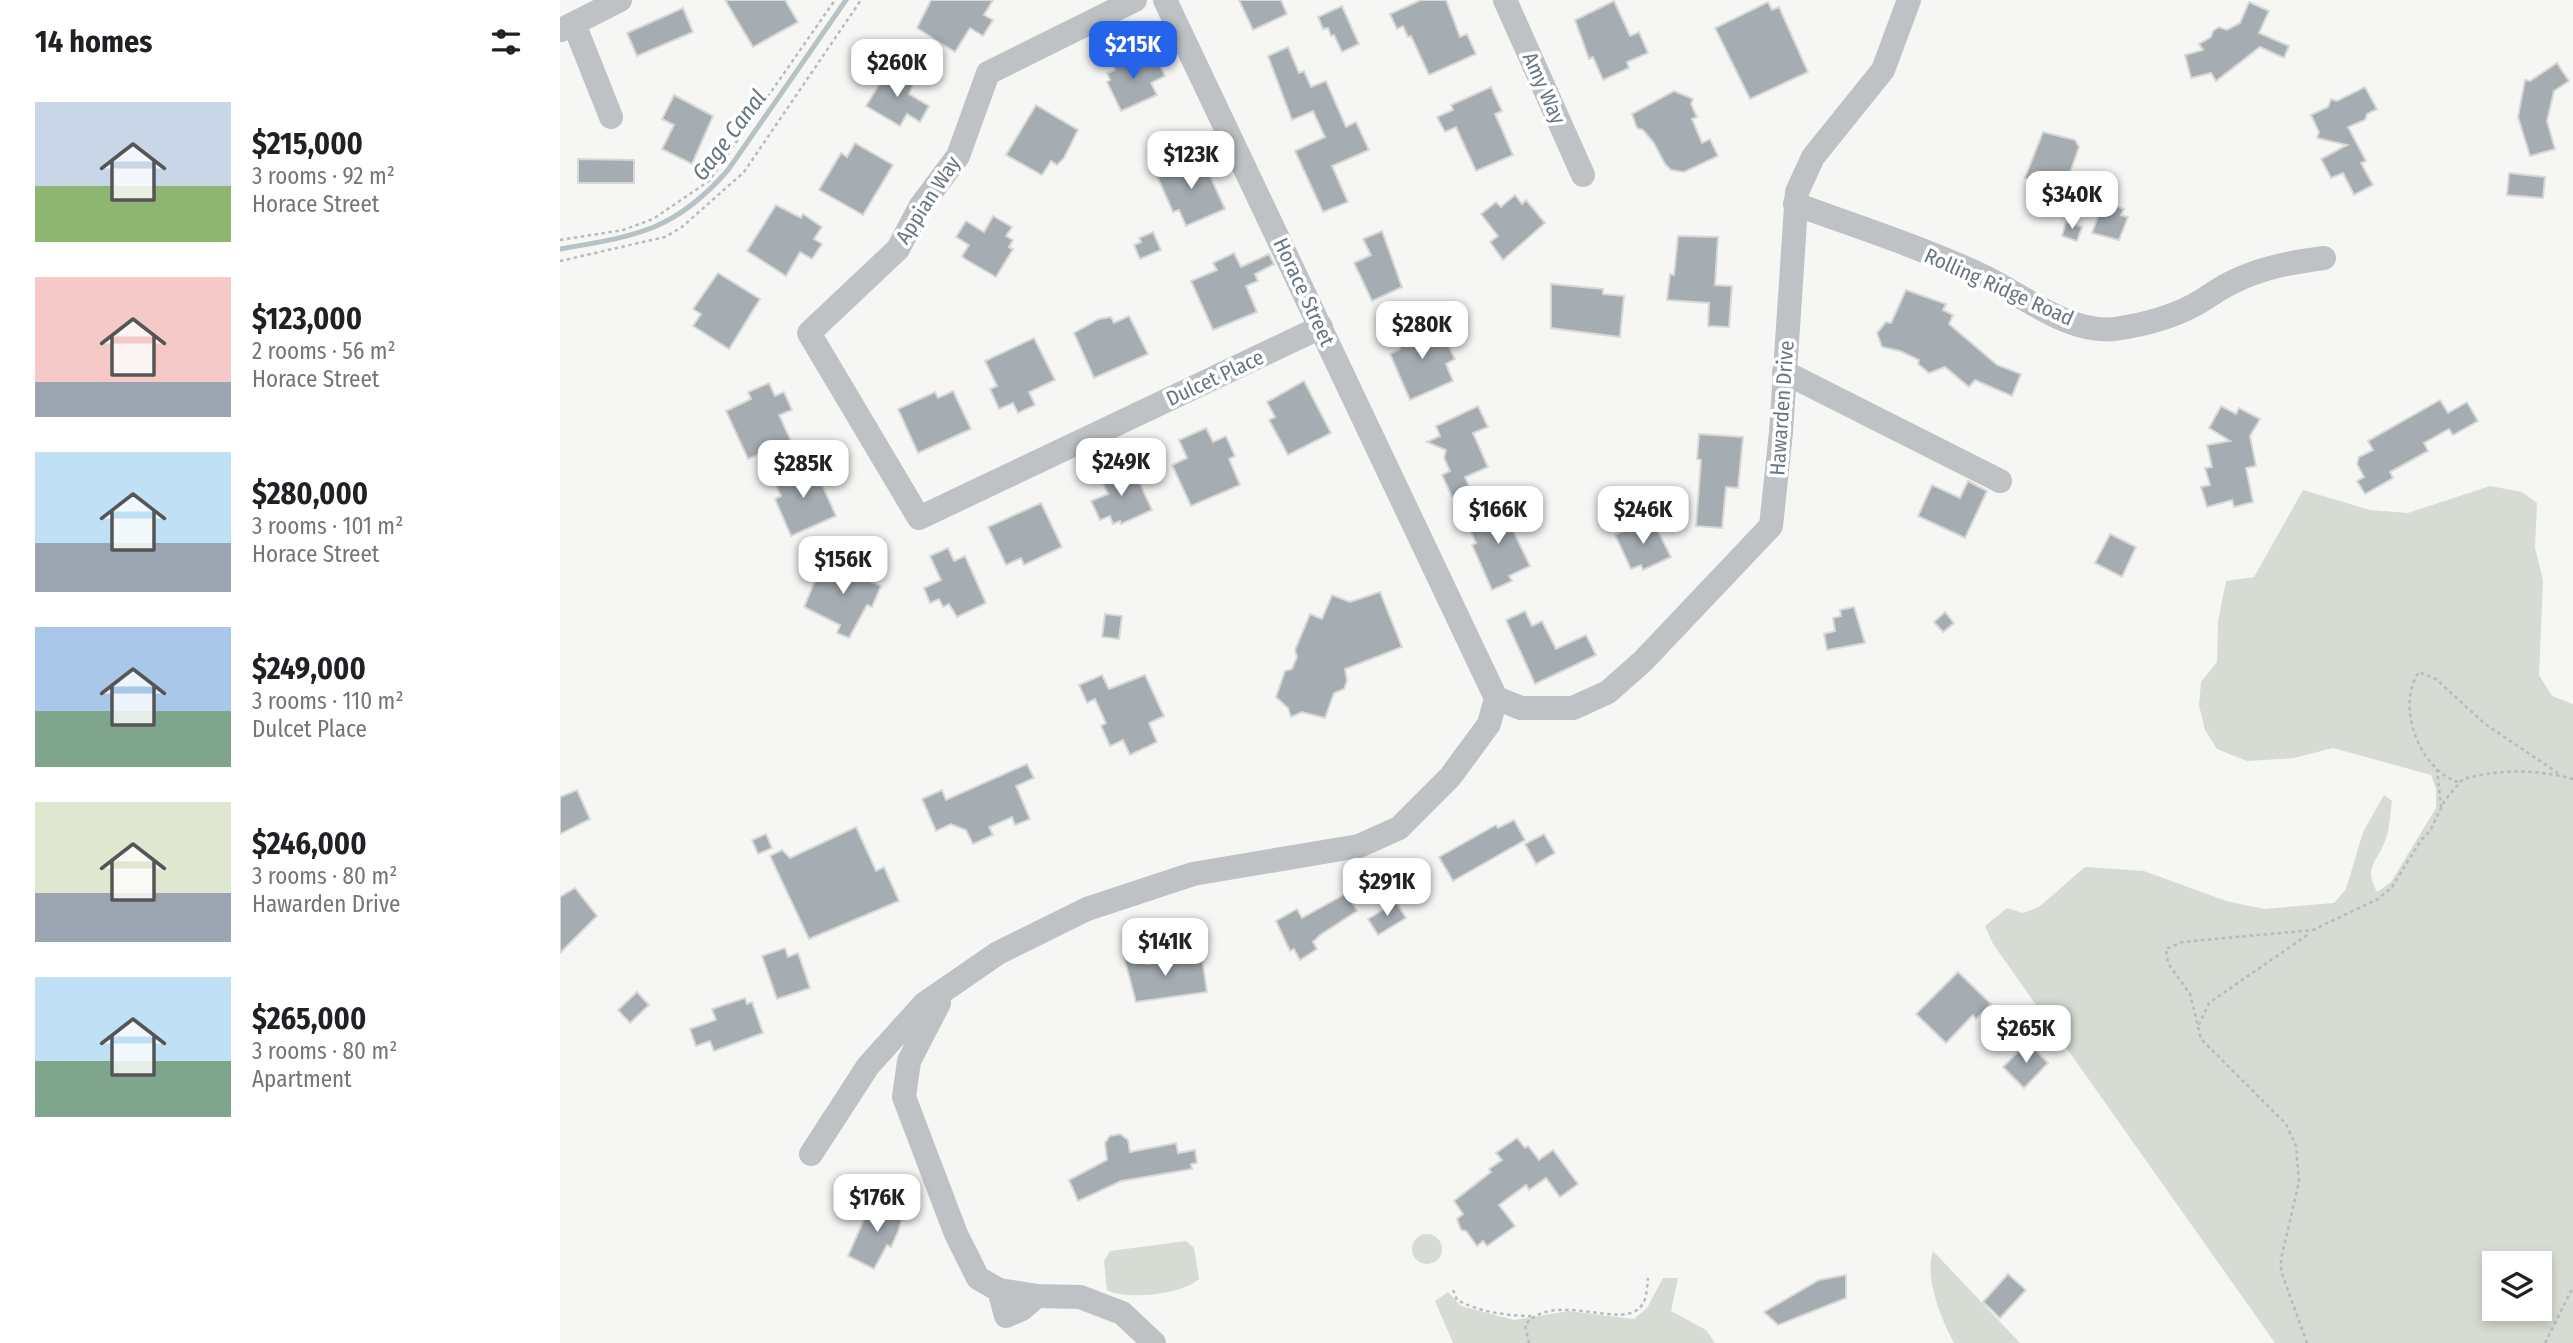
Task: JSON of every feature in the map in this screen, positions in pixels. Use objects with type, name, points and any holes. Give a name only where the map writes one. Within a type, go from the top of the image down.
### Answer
[{"type":"street","points":[[611,117],[567,27],[620,0]]},
{"type":"street","name":"Appian Way","points":[[919,518],[808,333],[898,249],[920,207],[958,156],[988,73],[1135,0]]},
{"type":"street","name":"Horace Street","points":[[1165,0],[1496,698]]},
{"type":"street","name":"Amy Way","points":[[1505,0],[1583,175]]},
{"type":"street","name":"Hawarden Drive","points":[[1496,698],[1521,708],[1573,708],[1608,691],[1643,661],[1771,526],[1795,204],[1801,178],[1812,157],[1883,70],[1909,0]]},
{"type":"street","name":"Rolling Ridge Road","points":[[1795,204],[1983,276],[2036,306],[2080,325],[2111,329],[2150,322],[2193,306],[2234,281],[2283,263],[2324,258]]},
{"type":"street","name":"Dulcet Place","points":[[919,518],[1321,327]]},
{"type":"street","points":[[1784,372],[2000,481]]},
{"type":"street","points":[[811,1154],[868,1066],[924,1004],[948,987],[998,954],[1087,909],[1193,874],[1359,846],[1399,828],[1450,778],[1489,724],[1496,698]]},
{"type":"street","points":[[1489,724],[1502,730],[1518,721],[1521,708]]},
{"type":"street","points":[[948,987],[909,1061],[904,1097],[956,1234],[978,1278],[999,1290],[1037,1296],[1080,1297],[1122,1313],[1154,1343]]},
{"type":"path","points":[[560,240],[622,230],[653,219],[709,181],[835,0]]},
{"type":"path","points":[[560,261],[665,237],[682,227],[744,172],[861,0]]},
{"type":"path","points":[[2441,809],[2437,769],[2412,726],[2412,692],[2419,672],[2436,679],[2485,724],[2564,777]]},
{"type":"path","points":[[2437,769],[2459,782]]},
{"type":"path","points":[[2198,1028],[2209,1003],[2313,930],[2378,899],[2392,887],[2459,782],[2478,775],[2527,770],[2573,779]]},
{"type":"path","points":[[2307,1343],[2281,1270],[2281,1259],[2299,1182],[2296,1146],[2286,1124],[2207,1046],[2198,1028],[2190,994],[2168,963],[2166,949],[2182,942],[2313,930]]},
{"type":"path","points":[[1453,1290],[1457,1300],[1466,1305],[1516,1316],[1532,1317],[1570,1308],[1622,1315],[1633,1312],[1642,1305],[1648,1278]]},
{"type":"path","points":[[2544,1343],[2573,1286]]},
{"type":"path","points":[[1529,1343],[1525,1325],[1532,1317]]},
{"type":"shaded area","points":[[2490,486],[2522,492],[2537,503],[2535,548],[2543,580],[2539,675],[2552,696],[2573,704],[2573,1343],[2275,1343],[1993,944],[1985,926],[2007,908],[2023,913],[2039,907],[2085,867],[2144,871],[2226,901],[2264,909],[2334,903],[2346,889],[2363,832],[2384,795],[2392,801],[2389,826],[2371,876],[2377,892],[2391,882],[2436,808],[2436,789],[2431,775],[2333,748],[2294,758],[2247,761],[2217,749],[2205,730],[2199,705],[2201,682],[2217,662],[2218,622],[2226,581],[2254,577],[2303,490],[2370,510],[2408,513]]},
{"type":"shaded area","points":[[1427,1234],[1433,1235],[1441,1243],[1441,1255],[1433,1263],[1427,1264],[1421,1263],[1413,1255],[1412,1249],[1413,1243],[1421,1235]]},
{"type":"shaded area","points":[[1186,1241],[1194,1248],[1199,1279],[1191,1284],[1168,1292],[1140,1295],[1107,1290],[1104,1261],[1110,1251]]},
{"type":"shaded area","points":[[1933,1251],[2020,1343],[1954,1343],[1939,1310],[1932,1285]]},
{"type":"shaded area","points":[[1663,1278],[1678,1278],[1671,1311],[1706,1330],[1715,1343],[1453,1343],[1435,1301],[1448,1292],[1461,1306],[1514,1320],[1569,1311],[1634,1319],[1647,1308]]},
{"type":"building","points":[[725,0],[785,0],[798,22],[753,47]]},
{"type":"building","points":[[931,0],[993,0],[984,15],[993,20],[983,36],[970,28],[955,52],[917,28]]},
{"type":"building","points":[[1239,0],[1281,0],[1287,14],[1253,30]]},
{"type":"building","points":[[1421,0],[1446,0],[1460,37],[1467,34],[1476,54],[1429,75],[1411,36],[1408,37],[1403,26],[1397,29],[1390,14]]},
{"type":"building","points":[[1614,1],[1630,36],[1639,32],[1648,53],[1627,62],[1629,68],[1603,80],[1593,57],[1589,59],[1575,20]]},
{"type":"building","points":[[1768,2],[1772,10],[1779,7],[1808,72],[1750,99],[1715,28]]},
{"type":"building","points":[[2249,2],[2269,11],[2259,33],[2289,46],[2284,58],[2260,47],[2216,81],[2211,73],[2191,78],[2185,55],[2203,50],[2199,44],[2211,37],[2213,31],[2219,27],[2227,30],[2240,23]]},
{"type":"building","points":[[1342,6],[1359,44],[1342,52],[1334,35],[1331,36],[1328,28],[1323,29],[1318,17]]},
{"type":"building","points":[[683,8],[693,32],[637,56],[627,33]]},
{"type":"building","points":[[1288,47],[1299,73],[1304,71],[1311,87],[1326,81],[1346,127],[1356,122],[1369,150],[1332,166],[1348,202],[1323,212],[1295,151],[1325,137],[1313,111],[1292,120],[1268,56]]},
{"type":"building","points":[[1130,51],[1137,68],[1157,59],[1165,76],[1151,83],[1157,95],[1121,111],[1107,82],[1110,80],[1107,73],[1115,70],[1111,60]]},
{"type":"building","points":[[2557,63],[2569,81],[2554,91],[2547,121],[2555,149],[2530,156],[2518,117],[2525,80],[2530,81]]},
{"type":"building","points":[[903,68],[916,76],[909,94],[929,106],[920,122],[907,114],[900,126],[866,106],[883,78],[886,80],[890,74],[897,78]]},
{"type":"building","points":[[1491,87],[1502,111],[1495,114],[1513,155],[1476,171],[1456,127],[1445,132],[1437,117],[1453,110],[1451,105]]},
{"type":"building","points":[[2365,87],[2377,109],[2367,114],[2365,120],[2348,127],[2366,161],[2361,163],[2373,185],[2354,195],[2343,173],[2331,178],[2321,159],[2347,145],[2317,138],[2319,132],[2311,115],[2328,107],[2331,99],[2337,101]]},
{"type":"building","points":[[1674,91],[1693,99],[1691,104],[1697,117],[1692,119],[1702,143],[1710,139],[1718,156],[1684,172],[1671,170],[1665,164],[1654,143],[1643,130],[1637,128],[1632,114]]},
{"type":"building","points":[[674,95],[713,116],[692,164],[662,149],[674,125],[662,119]]},
{"type":"building","points":[[1036,105],[1078,130],[1064,158],[1057,165],[1051,161],[1042,175],[1006,155]]},
{"type":"building","points":[[2043,132],[2075,140],[2079,147],[2070,173],[2075,174],[2070,186],[2062,186],[2060,191],[2025,178]]},
{"type":"building","points":[[855,143],[893,165],[863,215],[819,190],[841,153],[847,157]]},
{"type":"building","points":[[1201,156],[1225,209],[1186,226],[1179,210],[1173,212],[1157,176]]},
{"type":"building","points":[[578,159],[634,160],[634,183],[578,183]]},
{"type":"building","points":[[2509,173],[2545,177],[2543,198],[2507,195]]},
{"type":"building","points":[[1515,195],[1522,204],[1526,200],[1545,223],[1503,260],[1490,242],[1498,236],[1481,214],[1496,202],[1501,207]]},
{"type":"building","points":[[2104,201],[2124,209],[2121,215],[2128,217],[2119,240],[2092,233]]},
{"type":"building","points":[[776,205],[801,218],[803,214],[822,227],[814,239],[822,244],[812,259],[800,252],[786,276],[747,251]]},
{"type":"building","points":[[993,216],[1012,227],[1006,236],[1013,240],[1009,247],[1013,249],[996,277],[962,256],[969,245],[956,237],[966,221],[984,232]]},
{"type":"building","points":[[2066,222],[2082,227],[2077,241],[2062,236]]},
{"type":"building","points":[[1382,231],[1402,287],[1372,301],[1354,263],[1371,255],[1363,239]]},
{"type":"building","points":[[1153,232],[1161,250],[1140,259],[1134,245],[1141,242],[1139,238]]},
{"type":"building","points":[[1678,236],[1718,237],[1715,285],[1732,286],[1729,327],[1708,326],[1709,303],[1667,300],[1670,274],[1674,275]]},
{"type":"building","points":[[1234,253],[1241,267],[1269,254],[1274,264],[1255,274],[1258,281],[1246,286],[1257,312],[1213,330],[1191,281],[1217,270],[1213,263]]},
{"type":"building","points":[[718,273],[760,299],[729,349],[693,326],[701,314],[693,309]]},
{"type":"building","points":[[1551,284],[1603,289],[1603,294],[1624,296],[1620,337],[1551,328]]},
{"type":"building","points":[[1906,290],[1946,304],[1943,310],[1953,315],[1949,324],[1997,365],[2021,374],[2012,396],[1975,380],[1969,387],[1945,367],[1929,373],[1918,364],[1919,360],[1900,351],[1882,347],[1877,333],[1886,322],[1891,323]]},
{"type":"building","points":[[1129,316],[1148,354],[1094,378],[1074,333],[1099,319],[1111,317],[1114,323]]},
{"type":"building","points":[[1413,322],[1421,340],[1441,331],[1455,359],[1446,364],[1453,381],[1410,400],[1390,354],[1400,349],[1392,332]]},
{"type":"building","points":[[1034,338],[1055,380],[1029,392],[1035,405],[1018,413],[1013,403],[999,409],[990,389],[997,386],[985,361]]},
{"type":"building","points":[[1304,381],[1331,433],[1288,455],[1269,420],[1275,417],[1267,402]]},
{"type":"building","points":[[769,383],[775,396],[784,392],[792,410],[779,415],[791,441],[748,459],[726,411],[751,399],[748,392]]},
{"type":"building","points":[[953,391],[971,429],[918,453],[898,409],[935,392],[938,398]]},
{"type":"building","points":[[2440,400],[2448,413],[2467,402],[2478,421],[2453,435],[2449,429],[2424,443],[2428,451],[2390,472],[2393,478],[2365,494],[2357,481],[2364,477],[2357,464],[2359,457],[2373,450],[2368,441]]},
{"type":"building","points":[[1478,406],[1488,427],[1473,433],[1488,467],[1465,477],[1470,489],[1452,497],[1442,475],[1450,471],[1444,458],[1446,450],[1427,442],[1440,436],[1436,426]]},
{"type":"building","points":[[2221,406],[2236,414],[2239,408],[2260,419],[2250,436],[2256,466],[2246,468],[2253,502],[2234,507],[2232,500],[2207,507],[2201,487],[2210,485],[2205,468],[2212,467],[2207,445],[2230,441],[2209,428]]},
{"type":"building","points":[[1206,428],[1213,442],[1226,436],[1235,456],[1229,459],[1240,485],[1191,506],[1172,465],[1187,458],[1179,440]]},
{"type":"building","points":[[1699,434],[1743,437],[1738,488],[1726,487],[1722,528],[1696,526],[1701,460],[1697,459]]},
{"type":"building","points":[[812,462],[836,516],[791,536],[775,499],[781,496],[774,481]]},
{"type":"building","points":[[1117,466],[1124,483],[1137,477],[1152,510],[1121,524],[1120,521],[1113,524],[1110,516],[1100,520],[1091,501],[1108,494],[1099,474]]},
{"type":"building","points":[[1968,481],[1987,491],[1965,538],[1918,516],[1932,485],[1960,498]]},
{"type":"building","points":[[1513,502],[1520,517],[1509,522],[1530,566],[1509,576],[1512,581],[1492,590],[1472,545],[1476,543],[1467,523]]},
{"type":"building","points":[[1041,503],[1062,547],[1024,565],[1021,558],[1006,565],[988,527]]},
{"type":"building","points":[[1645,521],[1653,521],[1671,557],[1643,570],[1641,565],[1631,569],[1615,535]]},
{"type":"building","points":[[2110,534],[2136,547],[2122,577],[2095,563]]},
{"type":"building","points":[[948,548],[954,561],[965,556],[986,603],[957,617],[949,604],[943,607],[939,599],[930,603],[924,588],[941,580],[930,556]]},
{"type":"building","points":[[854,563],[872,570],[867,580],[881,586],[872,607],[867,605],[849,638],[837,633],[840,625],[804,607],[822,564],[848,575]]},
{"type":"building","points":[[1380,592],[1402,647],[1345,669],[1347,681],[1344,689],[1334,693],[1325,718],[1302,712],[1291,717],[1288,708],[1276,697],[1285,671],[1292,669],[1297,657],[1295,650],[1310,614],[1322,619],[1332,595],[1350,602]]},
{"type":"building","points":[[1854,607],[1865,643],[1827,650],[1824,634],[1835,631],[1833,618],[1841,616],[1840,610]]},
{"type":"building","points":[[1525,611],[1532,626],[1542,621],[1556,649],[1586,635],[1596,655],[1535,684],[1506,620]]},
{"type":"building","points":[[1945,612],[1954,623],[1943,632],[1934,622]]},
{"type":"building","points":[[1105,614],[1122,616],[1119,639],[1102,637]]},
{"type":"building","points":[[1102,675],[1109,689],[1145,675],[1164,716],[1149,723],[1157,742],[1130,755],[1123,740],[1110,746],[1101,726],[1106,723],[1095,699],[1087,703],[1079,685]]},
{"type":"building","points":[[1027,764],[1034,778],[1016,786],[1030,819],[1015,825],[1012,817],[989,827],[993,835],[973,844],[966,830],[951,824],[936,831],[922,799],[942,790],[946,800]]},
{"type":"building","points":[[577,790],[590,819],[560,834],[560,797]]},
{"type":"building","points":[[1514,820],[1525,840],[1453,881],[1439,857],[1496,825],[1498,828]]},
{"type":"building","points":[[856,827],[876,871],[884,867],[899,901],[809,939],[770,856],[782,850],[790,858]]},
{"type":"building","points":[[766,834],[772,848],[758,854],[752,840]]},
{"type":"building","points":[[1544,834],[1555,853],[1536,864],[1525,844]]},
{"type":"building","points":[[575,888],[597,916],[560,953],[560,897]]},
{"type":"building","points":[[1347,893],[1357,911],[1320,935],[1313,942],[1317,949],[1300,960],[1294,949],[1290,951],[1276,921],[1297,909],[1302,918]]},
{"type":"building","points":[[1396,902],[1406,918],[1378,935],[1368,919]]},
{"type":"building","points":[[785,948],[788,957],[798,953],[810,988],[777,999],[762,956]]},
{"type":"building","points":[[1136,955],[1147,964],[1202,958],[1207,992],[1136,1002],[1124,957]]},
{"type":"building","points":[[1958,972],[1991,1004],[1976,1019],[1973,1015],[1946,1043],[1916,1014]]},
{"type":"building","points":[[637,992],[649,1005],[630,1023],[618,1010]]},
{"type":"building","points":[[745,998],[747,1004],[752,1002],[763,1033],[714,1051],[710,1041],[696,1046],[690,1029],[716,1020],[712,1009]]},
{"type":"building","points":[[2028,1042],[2048,1063],[2024,1088],[2003,1067]]},
{"type":"building","points":[[1120,1134],[1128,1140],[1130,1152],[1176,1143],[1178,1153],[1195,1150],[1197,1163],[1191,1164],[1192,1169],[1121,1181],[1078,1201],[1069,1180],[1107,1160],[1105,1143],[1110,1136]]},
{"type":"building","points":[[1517,1138],[1525,1148],[1528,1146],[1539,1160],[1553,1150],[1578,1184],[1560,1197],[1546,1178],[1529,1190],[1526,1185],[1499,1205],[1515,1226],[1487,1246],[1483,1241],[1477,1246],[1466,1231],[1461,1230],[1457,1219],[1463,1214],[1454,1201],[1491,1172],[1489,1169],[1502,1160],[1496,1153]]},
{"type":"building","points":[[882,1200],[903,1214],[891,1247],[887,1245],[874,1269],[848,1256],[865,1217],[868,1219],[878,1201]]},
{"type":"building","points":[[2008,1274],[2026,1290],[2000,1318],[1983,1302]]},
{"type":"building","points":[[1846,1275],[1846,1298],[1778,1325],[1764,1312],[1819,1280]]},
{"type":"waterway","name":"Gage Canal","points":[[560,249],[611,240],[653,228],[690,206],[709,190],[728,170],[846,0]]}]
